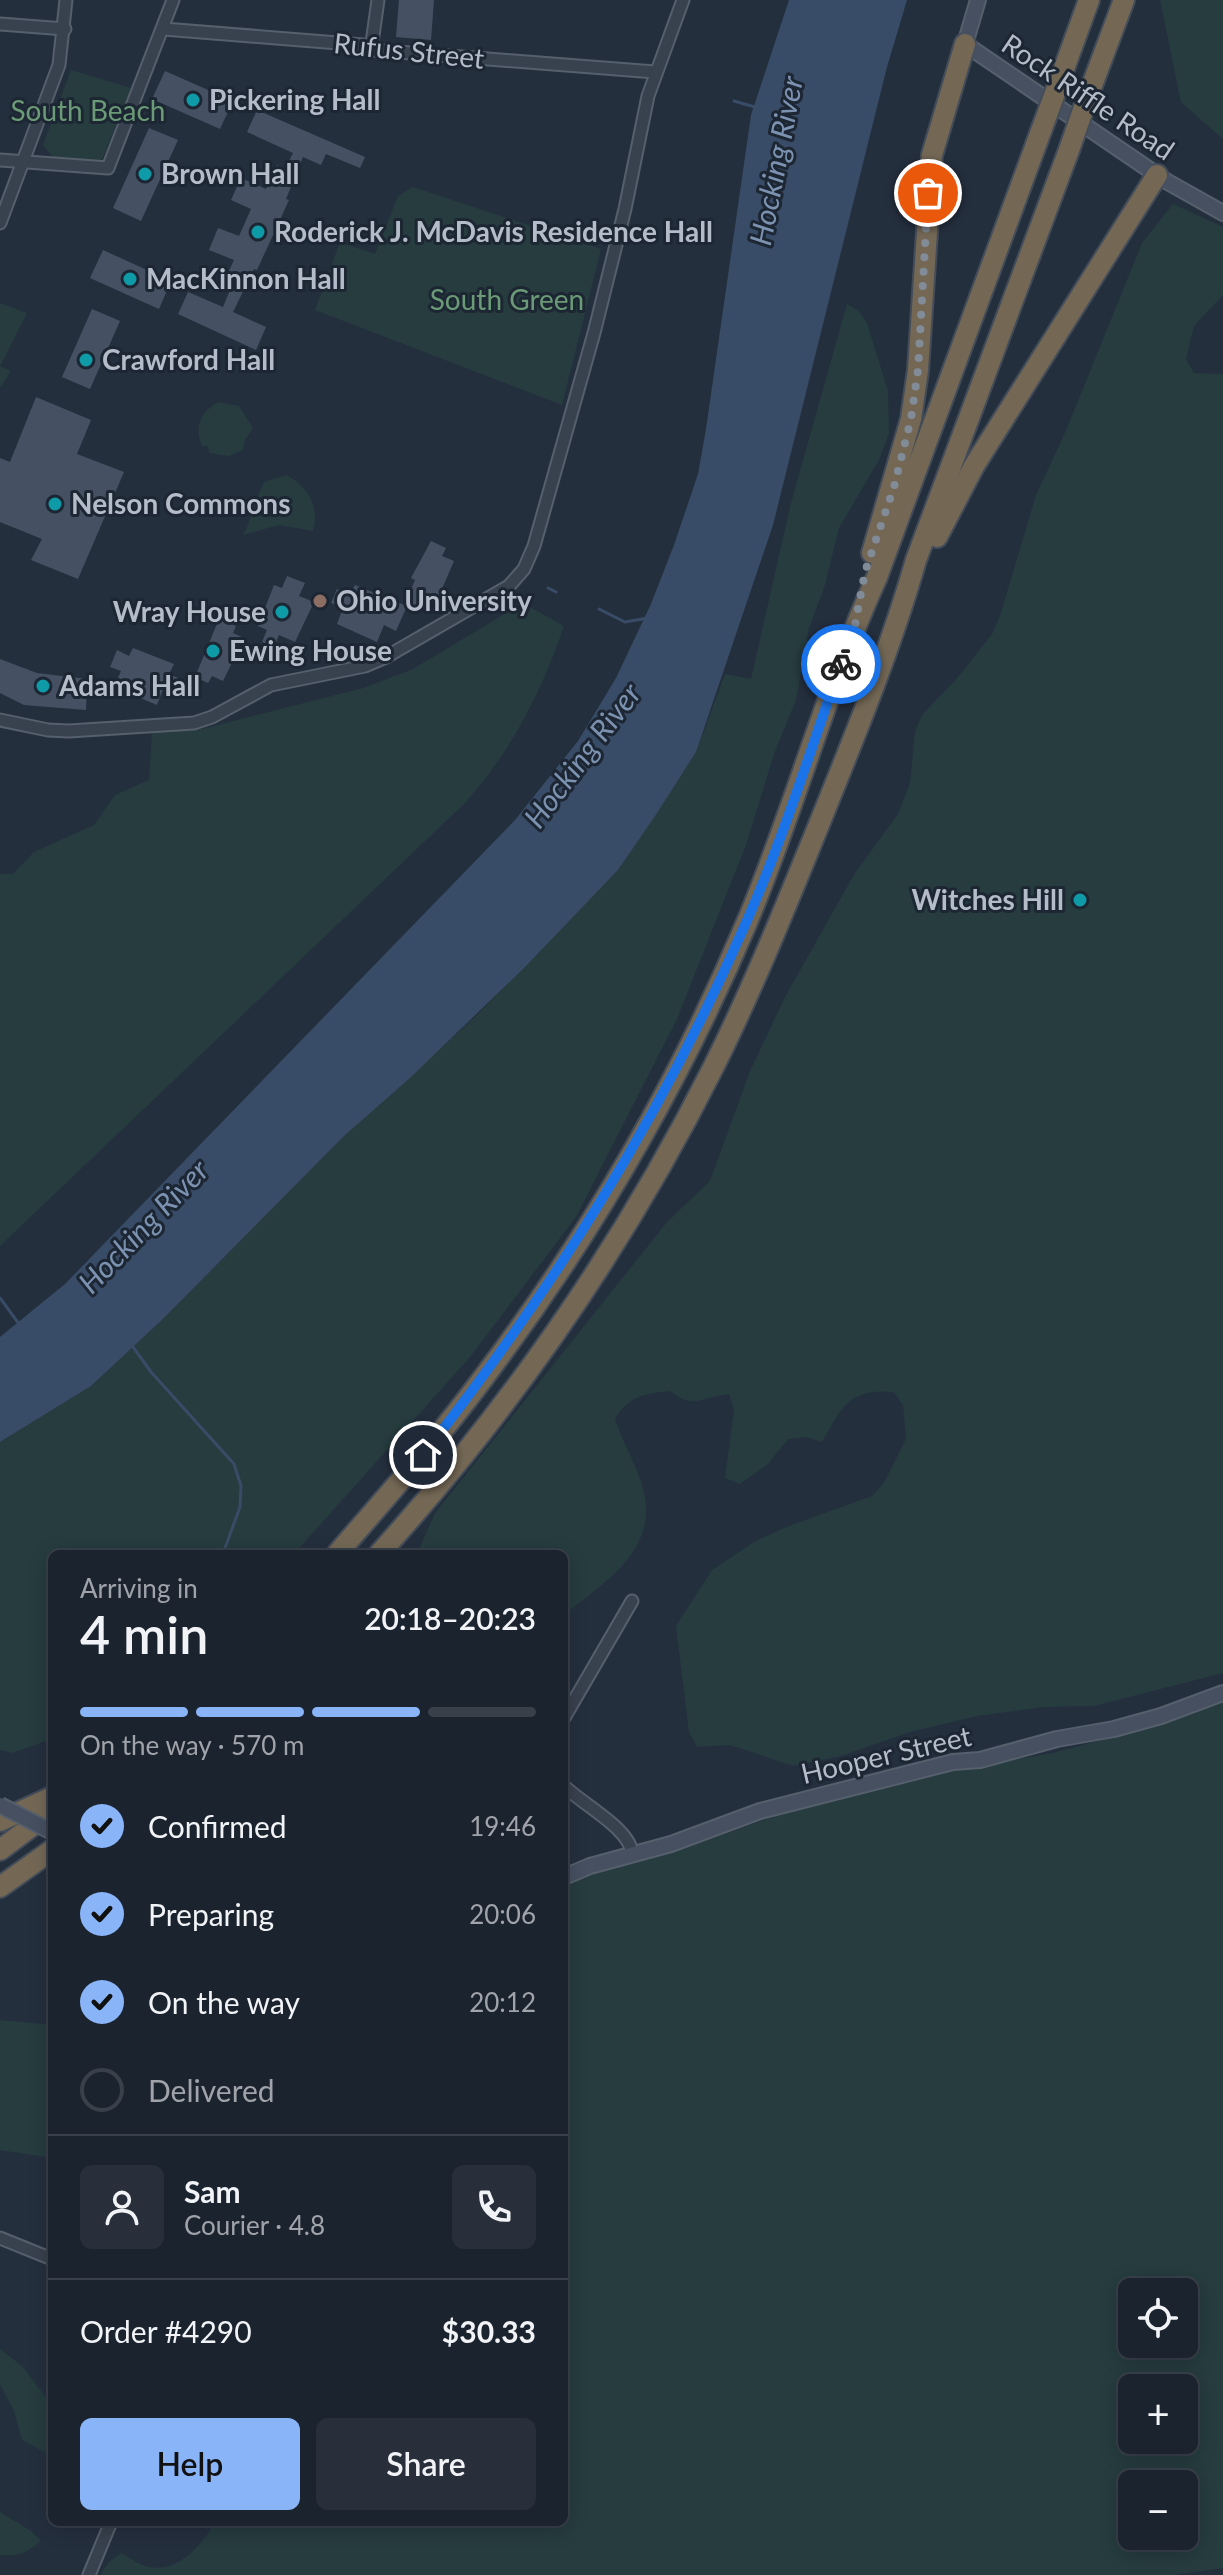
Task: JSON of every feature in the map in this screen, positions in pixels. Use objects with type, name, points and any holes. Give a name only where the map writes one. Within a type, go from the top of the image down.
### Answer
[{"type":"highway","points":[[340,1550],[423,1455],[485,1377],[551,1283],[639,1140],[681,1061],[746,923],[1089,0]]},
{"type":"highway","points":[[382,1550],[474,1444],[574,1305],[632,1213],[707,1079],[778,928],[844,765],[916,560],[1124,0]]},
{"type":"highway","points":[[855,625],[865,572],[894,487],[911,419],[918,370],[932,155],[965,44]]},
{"type":"highway","points":[[905,597],[974,466],[1157,175]]},
{"type":"highway","points":[[0,1821],[48,1799]]},
{"type":"highway","points":[[0,1850],[48,1814]]},
{"type":"highway","points":[[0,1887],[48,1853]]},
{"type":"street","points":[[0,223],[59,65],[66,0]]},
{"type":"street","points":[[0,160],[108,168],[173,0]]},
{"type":"street","points":[[371,50],[378,0]]},
{"type":"street","points":[[0,720],[69,731],[203,721],[271,685],[365,666],[386,657],[513,582],[524,569],[534,546],[567,433],[625,209],[655,72],[683,0]]},
{"type":"street","name":"Rock Riffle Road","points":[[978,0],[965,44],[1157,175],[1223,213]]},
{"type":"street","points":[[0,24],[65,29]]},
{"type":"street","name":"Rufus Street","points":[[164,29],[363,45],[371,50],[655,72]]},
{"type":"street","points":[[568,1711],[632,1601]]},
{"type":"street","name":"Hooper Street","points":[[568,1875],[760,1811],[953,1762],[980,1760],[1057,1739],[1114,1729],[1223,1693]]},
{"type":"street","points":[[568,1789],[620,1830],[632,1844],[632,1854]]},
{"type":"street","points":[[0,1805],[48,1830]]},
{"type":"street","points":[[0,2238],[48,2257]]},
{"type":"street","points":[[89,2575],[109,2526]]},
{"type":"green space","points":[[1160,0],[1223,0],[1223,139],[1181,102]]},
{"type":"green space","name":"South Beach","points":[[71,70],[131,88],[101,162],[53,157],[43,145]]},
{"type":"green space","name":"South Green","points":[[413,187],[601,249],[562,405],[315,310],[340,242],[375,254],[398,196]]},
{"type":"green space","points":[[1173,204],[1223,227],[1223,295],[1194,326],[1186,359],[1194,373],[1223,374],[1223,1673],[1094,1706],[1045,1707],[977,1716],[910,1732],[841,1756],[793,1766],[730,1745],[697,1747],[689,1732],[676,1626],[712,1570],[754,1542],[872,1496],[884,1483],[906,1439],[903,1405],[894,1392],[867,1393],[857,1397],[835,1419],[822,1442],[806,1437],[788,1439],[768,1464],[740,1484],[725,1478],[734,1409],[729,1394],[692,1401],[670,1391],[631,1401],[615,1419],[641,1482],[646,1505],[644,1526],[638,1544],[627,1560],[568,1612],[568,1550],[419,1550],[435,1513],[667,1222],[710,1181],[750,1071],[785,997],[855,873],[898,814],[910,783],[915,731],[922,715],[959,676],[992,634],[1036,495],[1065,433],[1142,243]]},
{"type":"green space","points":[[0,303],[27,313],[0,366]]},
{"type":"green space","points":[[847,304],[859,311],[867,323],[888,391],[889,433],[879,460],[839,528],[825,585],[809,628],[796,700],[774,754],[746,845],[677,1019],[576,1217],[470,1357],[298,1550],[48,1550],[48,1740],[12,1753],[0,1750],[0,1442],[91,1386],[164,1318],[344,1136],[477,1015],[618,870],[696,752],[725,674],[751,679],[791,503]]},
{"type":"green space","points":[[0,366],[11,371],[0,388]]},
{"type":"green space","points":[[219,402],[239,406],[253,428],[243,450],[229,456],[209,453],[208,446],[202,446],[200,439],[199,427],[203,415]]},
{"type":"green space","points":[[286,475],[300,485],[310,498],[315,514],[313,531],[279,525],[243,535],[264,482]]},
{"type":"green space","points":[[523,603],[564,626],[546,674],[524,719],[483,782],[466,802],[0,1246],[0,874],[13,874],[34,852],[94,825],[115,795],[149,780],[152,732],[202,729],[363,688],[413,669]]},
{"type":"green space","points":[[1223,1700],[1223,2568],[1173,2575],[100,2575],[108,2563],[121,2553],[136,2562],[160,2568],[180,2561],[197,2547],[212,2526],[568,2526],[568,1885],[595,1870],[666,1855],[812,1803],[931,1774],[1053,1753],[1146,1728]]},
{"type":"green space","points":[[0,2020],[48,2025],[48,2157],[0,2150]]},
{"type":"green space","points":[[0,2349],[22,2366],[48,2400],[48,2454],[22,2440],[14,2411],[0,2384]]},
{"type":"green space","points":[[0,2512],[41,2541],[22,2553],[0,2555]]},
{"type":"water","name":"Hocking River","points":[[789,0],[907,0],[887,67],[773,525],[696,752],[618,870],[524,968],[411,1077],[344,1136],[164,1318],[91,1386],[0,1442],[0,1337],[65,1284],[515,820],[578,741],[616,678],[651,604],[698,474],[751,115]]},
{"type":"building","points":[[399,0],[434,0],[431,40],[396,37]]},
{"type":"building","name":"Pickering Hall","points":[[165,71],[233,101],[220,129],[152,99]]},
{"type":"building","name":"Roderick J. McDavis Residence Hall","points":[[257,110],[365,157],[360,168],[326,154],[321,165],[303,157],[286,199],[289,200],[257,270],[254,269],[233,312],[266,327],[256,350],[178,314],[188,292],[223,307],[230,290],[222,286],[234,260],[209,250],[218,228],[239,236],[251,209],[231,200],[241,178],[266,189],[277,165],[285,169],[293,153],[247,132]]},
{"type":"building","name":"Brown Hall","points":[[149,128],[178,140],[141,221],[113,208]]},
{"type":"building","name":"MacKinnon Hall","points":[[103,250],[171,281],[159,309],[90,278]]},
{"type":"building","name":"Crawford Hall","points":[[92,309],[120,321],[90,389],[62,377]]},
{"type":"building","name":"Nelson Commons","points":[[36,397],[91,420],[77,454],[124,472],[78,579],[31,560],[42,539],[0,522],[0,458],[10,462]]},
{"type":"building","points":[[431,541],[446,548],[442,556],[454,561],[435,605],[422,599],[419,607],[406,601],[415,580],[411,578]]},
{"type":"building","name":"Wray House","points":[[287,576],[305,583],[299,596],[314,602],[295,642],[279,635],[274,647],[262,642],[267,630],[258,626],[274,585],[282,588]]},
{"type":"building","points":[[355,585],[407,606],[396,631],[384,625],[377,642],[337,624],[343,608],[331,603],[337,589],[350,594]]},
{"type":"building","name":"Ewing House","points":[[219,619],[236,626],[233,633],[244,638],[223,681],[212,676],[208,683],[195,677]]},
{"type":"building","points":[[133,648],[174,664],[169,674],[183,680],[176,695],[163,689],[157,705],[114,687],[121,671],[110,667],[117,650],[129,656]]},
{"type":"building","name":"Adams Hall","points":[[0,659],[37,673],[87,679],[86,710],[24,705],[0,693]]},
{"type":"waterway","name":"Hocking River","points":[[734,101],[755,107]]},
{"type":"waterway","points":[[548,588],[556,592]]},
{"type":"waterway","points":[[599,609],[625,622],[648,618]]},
{"type":"waterway","points":[[0,1298],[19,1324]]},
{"type":"waterway","points":[[133,1347],[151,1372],[234,1464],[241,1486],[240,1507],[225,1548]]},
{"type":"way so far","points":[[841,664],[855,625],[865,572],[894,487],[911,419],[918,370],[928,193]]},
{"type":"place","name":"Pickering Hall","points":[[193,100]]},
{"type":"place","name":"Brown Hall","points":[[145,174]]},
{"type":"place","name":"Roderick J. McDavis Residence Hall","points":[[258,232]]},
{"type":"place","name":"MacKinnon Hall","points":[[130,279]]},
{"type":"place","name":"Crawford Hall","points":[[86,360]]},
{"type":"place","name":"Nelson Commons","points":[[55,504]]},
{"type":"place","name":"Ohio University","points":[[320,601]]},
{"type":"place","name":"Wray House","points":[[282,612]]},
{"type":"place","name":"Ewing House","points":[[213,651]]},
{"type":"place","name":"Adams Hall","points":[[43,686]]},
{"type":"place","name":"Witches Hill","points":[[1080,900]]},
{"type":"route","points":[[423,1455],[485,1377],[551,1283],[639,1140],[681,1061],[746,923],[841,664]]}]
